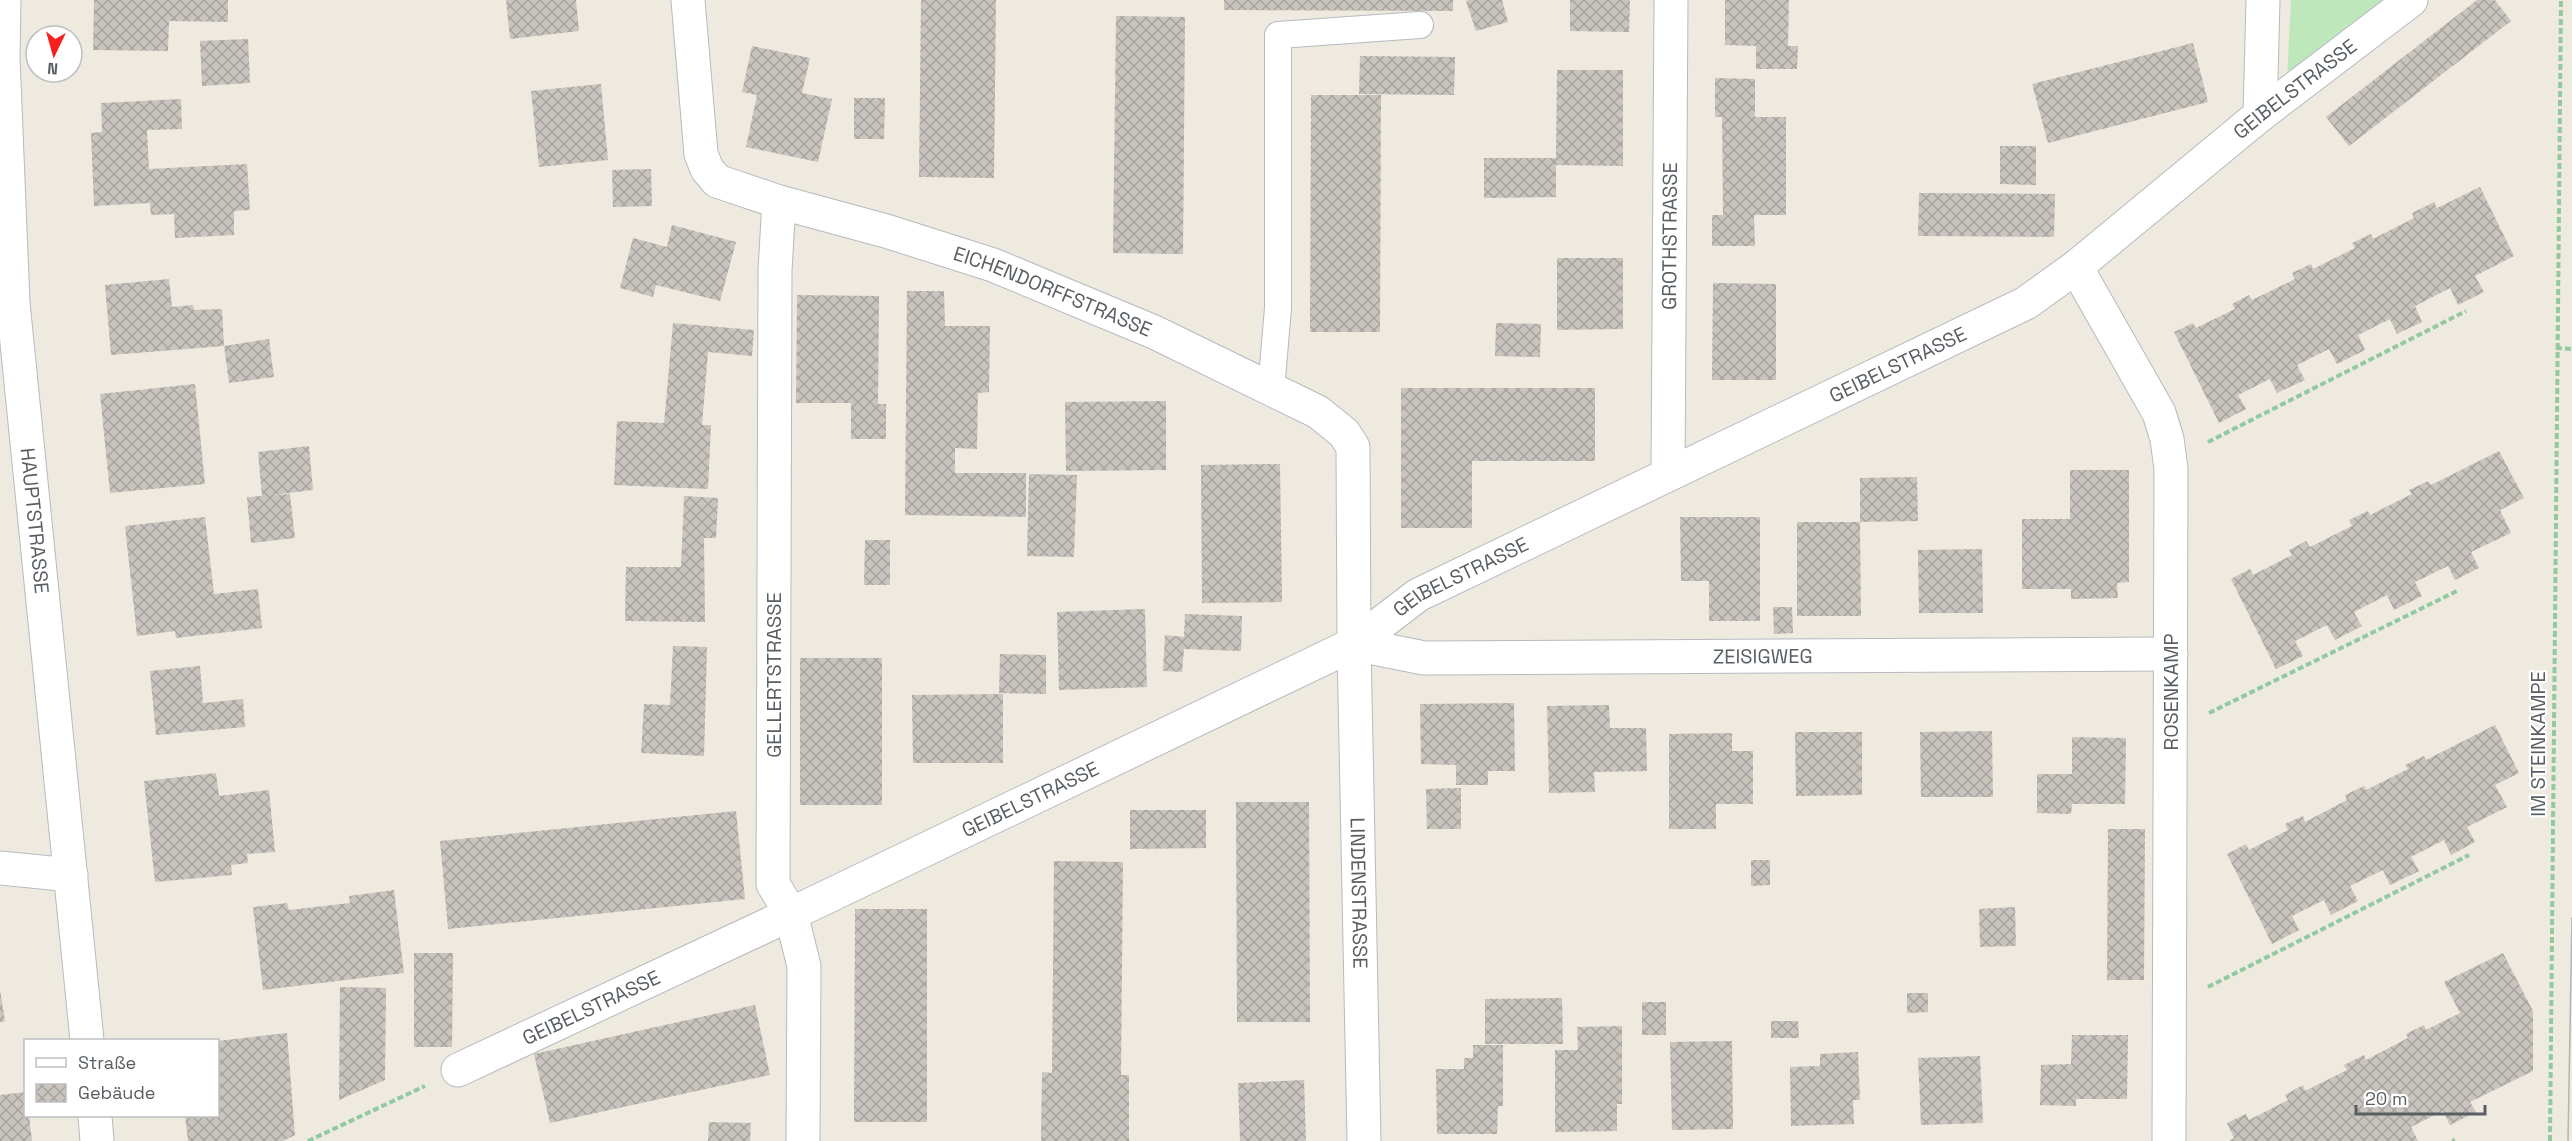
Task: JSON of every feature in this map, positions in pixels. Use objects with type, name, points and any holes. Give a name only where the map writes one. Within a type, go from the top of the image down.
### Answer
[{"type":"street","name":"HAUPTSTRASSE","points":[[4,0],[7,302],[71,875],[87,1039]]},
{"type":"street","name":"EICHENDORFFSTRASSE","points":[[688,0],[700,147],[707,169],[717,181],[779,202],[886,231],[993,265],[1154,332],[1318,412],[1344,433],[1353,447],[1354,644]]},
{"type":"street","name":"GROTHSTRASSE","points":[[1668,473],[1671,0]]},
{"type":"street","points":[[2260,115],[2263,0]]},
{"type":"street","name":"GEIBELSTRASSE","points":[[458,1070],[791,914],[1354,644],[1418,595],[2026,303],[2076,267],[2260,115],[2411,0]]},
{"type":"street","name":"GELLERTSTRASSE","points":[[779,202],[775,281],[773,884],[791,914],[804,966],[803,1141]]},
{"type":"street","name":"ROSENKAMP","points":[[2076,267],[2159,413],[2167,439],[2170,469],[2171,654],[2169,1141]]},
{"type":"street","name":"ZEISIGWEG","points":[[1354,644],[1424,658],[2171,654]]},
{"type":"street","name":"LINDENSTRASSE","points":[[1354,644],[1364,1141]]},
{"type":"street","points":[[0,868],[71,875]]},
{"type":"street","points":[[95,1117],[97,1141]]},
{"type":"lane","points":[[1271,390],[1278,308],[1278,36],[1420,25]]},
{"type":"path","name":"IM STEINKAMPE","points":[[2550,1141],[2561,0]]},
{"type":"path","points":[[2170,469],[2205,444],[2466,311]]},
{"type":"path","points":[[2556,348],[2572,349]]},
{"type":"path","points":[[2170,732],[2457,591]]},
{"type":"path","points":[[2169,1006],[2469,855]]},
{"type":"path","points":[[308,1141],[458,1070]]},
{"type":"green space","points":[[2291,0],[2386,0],[2287,79]]},
{"type":"building","points":[[94,0],[228,0],[228,22],[169,21],[168,51],[93,50]]},
{"type":"building","points":[[506,0],[576,0],[579,31],[510,39]]},
{"type":"building","points":[[921,0],[996,0],[994,178],[919,177]]},
{"type":"building","points":[[1224,0],[1453,0],[1453,11],[1224,10]]},
{"type":"building","points":[[1502,0],[1508,22],[1476,31],[1466,1]]},
{"type":"building","points":[[1570,0],[1630,0],[1629,32],[1570,31]]},
{"type":"building","points":[[1725,0],[1789,0],[1788,46],[1798,46],[1797,69],[1756,69],[1756,46],[1725,45]]},
{"type":"building","points":[[2477,0],[2495,0],[2511,21],[2349,146],[2326,117]]},
{"type":"building","points":[[1116,16],[1185,17],[1183,254],[1113,253]]},
{"type":"building","points":[[248,39],[250,83],[202,86],[200,41]]},
{"type":"building","points":[[2193,43],[2208,102],[2048,143],[2032,84]]},
{"type":"building","points":[[752,46],[810,58],[802,93],[832,99],[818,162],[746,147],[757,95],[742,92]]},
{"type":"building","points":[[1360,56],[1455,57],[1454,95],[1359,94]]},
{"type":"building","points":[[1557,70],[1623,70],[1623,166],[1556,165],[1556,197],[1484,198],[1484,158],[1556,158]]},
{"type":"building","points":[[1715,78],[1755,79],[1755,117],[1786,117],[1786,215],[1754,215],[1755,246],[1712,246],[1712,215],[1723,215],[1722,117],[1715,117]]},
{"type":"building","points":[[601,84],[608,160],[539,167],[531,91]]},
{"type":"building","points":[[1311,95],[1381,95],[1380,332],[1310,332]]},
{"type":"building","points":[[854,98],[885,98],[884,139],[854,139]]},
{"type":"building","points":[[181,99],[182,129],[147,130],[149,169],[247,164],[250,210],[234,211],[234,235],[175,238],[174,214],[151,215],[150,203],[94,206],[91,133],[102,132],[101,103]]},
{"type":"building","points":[[2000,146],[2036,146],[2036,185],[2000,184]]},
{"type":"building","points":[[651,169],[652,206],[613,207],[612,170]]},
{"type":"building","points":[[2480,187],[2514,256],[2475,276],[2484,292],[2458,305],[2450,288],[2415,306],[2422,322],[2397,334],[2390,319],[2358,335],[2365,350],[2337,364],[2329,349],[2297,365],[2305,380],[2277,393],[2270,379],[2238,395],[2246,409],[2219,423],[2174,332],[2193,323],[2196,328],[2235,309],[2232,304],[2249,295],[2252,300],[2295,279],[2292,273],[2311,264],[2313,269],[2355,248],[2352,243],[2371,234],[2373,239],[2414,218],[2412,213],[2434,202],[2437,208]]},
{"type":"building","points":[[1919,193],[2055,194],[2054,237],[1918,236]]},
{"type":"building","points":[[672,225],[736,242],[720,301],[656,285],[653,297],[620,288],[633,238],[667,247]]},
{"type":"building","points":[[1557,258],[1623,258],[1623,329],[1557,330]]},
{"type":"building","points":[[169,279],[172,307],[193,305],[194,310],[222,309],[224,346],[111,355],[105,285]]},
{"type":"building","points":[[1713,283],[1776,284],[1776,380],[1712,380]]},
{"type":"building","points":[[907,291],[944,291],[945,326],[990,326],[989,392],[978,393],[977,449],[955,448],[955,473],[1026,473],[1026,517],[905,515]]},
{"type":"building","points":[[797,295],[879,296],[878,404],[886,404],[886,439],[851,439],[851,403],[796,403]]},
{"type":"building","points":[[673,323],[754,330],[752,356],[708,352],[702,425],[711,425],[708,489],[614,485],[617,421],[664,423]]},
{"type":"building","points":[[1496,323],[1541,324],[1540,357],[1495,356]]},
{"type":"building","points":[[269,339],[274,377],[229,383],[224,346]]},
{"type":"building","points":[[195,384],[205,484],[110,493],[100,394]]},
{"type":"building","points":[[1401,388],[1595,388],[1595,461],[1472,461],[1472,528],[1401,528]]},
{"type":"building","points":[[1166,401],[1166,470],[1066,471],[1065,402]]},
{"type":"building","points":[[309,446],[313,490],[272,495],[290,494],[295,538],[251,543],[247,497],[262,496],[258,452]]},
{"type":"building","points":[[2499,451],[2524,498],[2500,510],[2511,533],[2471,552],[2479,568],[2455,580],[2448,566],[2415,582],[2422,596],[2394,610],[2387,595],[2354,612],[2362,626],[2335,640],[2327,625],[2295,641],[2303,656],[2276,669],[2231,579],[2250,569],[2253,575],[2292,555],[2289,550],[2306,541],[2310,547],[2352,526],[2349,520],[2368,511],[2370,515],[2412,494],[2409,490],[2428,481],[2431,485]]},
{"type":"building","points":[[1280,464],[1282,602],[1202,603],[1201,465]]},
{"type":"building","points":[[2070,470],[2129,470],[2129,582],[2117,583],[2118,598],[2071,599],[2071,589],[2022,589],[2022,519],[2070,519]]},
{"type":"building","points":[[1029,474],[1077,475],[1074,557],[1027,556]]},
{"type":"building","points":[[1917,477],[1918,521],[1860,522],[1860,478]]},
{"type":"building","points":[[684,496],[718,498],[716,538],[704,538],[705,622],[625,621],[626,567],[681,567]]},
{"type":"building","points":[[205,517],[214,594],[258,589],[262,628],[176,638],[175,631],[137,636],[125,526]]},
{"type":"building","points":[[1680,517],[1760,517],[1760,621],[1709,621],[1709,581],[1681,581]]},
{"type":"building","points":[[1797,522],[1860,522],[1861,616],[1797,616]]},
{"type":"building","points":[[865,540],[890,540],[890,585],[864,585]]},
{"type":"building","points":[[1982,549],[1983,613],[1919,613],[1918,550]]},
{"type":"building","points":[[1773,607],[1792,607],[1793,633],[1774,634]]},
{"type":"building","points":[[1145,609],[1147,687],[1059,690],[1057,612]]},
{"type":"building","points":[[1185,614],[1242,616],[1241,651],[1184,649],[1182,672],[1163,671],[1165,635],[1184,637]]},
{"type":"building","points":[[673,646],[707,647],[704,756],[641,753],[644,704],[670,705]]},
{"type":"building","points":[[1000,654],[1046,655],[1046,694],[999,693]]},
{"type":"building","points":[[800,658],[882,658],[882,805],[800,805]]},
{"type":"building","points":[[200,666],[203,703],[243,699],[245,727],[156,735],[150,671]]},
{"type":"building","points":[[1003,694],[1003,763],[913,763],[912,695]]},
{"type":"building","points":[[1514,703],[1515,771],[1488,771],[1488,785],[1456,785],[1456,765],[1421,764],[1420,704]]},
{"type":"building","points":[[1609,705],[1610,728],[1646,728],[1647,771],[1594,772],[1595,792],[1549,793],[1547,706]]},
{"type":"building","points":[[2495,725],[2519,773],[2495,785],[2507,807],[2467,827],[2475,842],[2451,855],[2444,840],[2411,857],[2419,871],[2390,885],[2383,870],[2350,886],[2358,901],[2331,915],[2324,900],[2292,916],[2299,930],[2272,944],[2227,854],[2246,844],[2249,850],[2288,830],[2285,824],[2303,816],[2305,822],[2347,800],[2345,795],[2364,786],[2366,790],[2408,769],[2405,765],[2424,756],[2426,760]]},
{"type":"building","points":[[1992,731],[1993,797],[1921,797],[1920,732]]},
{"type":"building","points":[[1795,732],[1862,732],[1862,795],[1796,796]]},
{"type":"building","points":[[1732,733],[1732,751],[1753,751],[1753,804],[1716,804],[1716,829],[1669,829],[1669,734]]},
{"type":"building","points":[[2072,737],[2126,738],[2125,804],[2072,804],[2071,814],[2037,813],[2037,774],[2072,774]]},
{"type":"building","points":[[216,773],[219,796],[269,790],[275,852],[247,854],[248,863],[231,865],[232,875],[155,882],[144,781]]},
{"type":"building","points":[[1461,788],[1461,829],[1427,829],[1426,789]]},
{"type":"building","points":[[1236,802],[1309,802],[1310,1022],[1237,1022]]},
{"type":"building","points":[[1130,810],[1206,810],[1206,848],[1130,849]]},
{"type":"building","points":[[736,811],[745,899],[448,929],[440,841]]},
{"type":"building","points":[[2108,829],[2145,829],[2144,980],[2107,980]]},
{"type":"building","points":[[1751,860],[1770,860],[1770,885],[1751,886]]},
{"type":"building","points":[[1054,861],[1123,862],[1121,1075],[1129,1075],[1129,1141],[1041,1141],[1042,1072],[1052,1073]]},
{"type":"building","points":[[394,890],[404,973],[263,990],[253,907],[287,903],[289,910],[350,903],[349,896]]},
{"type":"building","points":[[2015,907],[2016,946],[1980,947],[1979,909]]},
{"type":"building","points":[[855,909],[927,909],[927,1122],[854,1122]]},
{"type":"building","points":[[414,953],[453,953],[452,1047],[414,1047]]},
{"type":"building","points":[[2503,953],[2533,1011],[2533,1071],[2470,1102],[2476,1112],[2450,1125],[2443,1111],[2411,1127],[2418,1141],[2229,1141],[2234,1138],[2227,1123],[2246,1114],[2249,1120],[2288,1100],[2285,1095],[2303,1085],[2305,1091],[2347,1070],[2344,1065],[2364,1055],[2366,1060],[2408,1038],[2406,1034],[2424,1025],[2426,1030],[2460,1013],[2444,982]]},
{"type":"building","points":[[340,987],[386,988],[385,1080],[339,1100]]},
{"type":"building","points":[[0,990],[5,1021],[0,1022]]},
{"type":"building","points":[[1907,993],[1928,993],[1928,1012],[1907,1013]]},
{"type":"building","points":[[1562,998],[1563,1044],[1485,1044],[1485,999]]},
{"type":"building","points":[[1642,1002],[1666,1002],[1666,1035],[1642,1035]]},
{"type":"building","points":[[755,1005],[770,1075],[550,1123],[534,1054]]},
{"type":"building","points":[[1771,1021],[1798,1021],[1799,1038],[1771,1038]]},
{"type":"building","points":[[1622,1026],[1622,1104],[1617,1104],[1617,1131],[1555,1132],[1555,1050],[1578,1050],[1577,1027]]},
{"type":"building","points":[[287,1033],[295,1135],[283,1141],[188,1141],[185,1117],[219,1117],[219,1041]]},
{"type":"building","points":[[2072,1035],[2128,1035],[2127,1099],[2076,1099],[2076,1106],[2040,1105],[2041,1065],[2071,1064]]},
{"type":"building","points":[[1732,1041],[1733,1129],[1672,1130],[1670,1042]]},
{"type":"building","points":[[1473,1045],[1503,1045],[1503,1106],[1498,1106],[1497,1134],[1437,1134],[1436,1069],[1464,1069],[1464,1058],[1473,1058]]},
{"type":"building","points":[[1858,1052],[1860,1100],[1853,1100],[1854,1124],[1791,1126],[1790,1067],[1820,1066],[1820,1054]]},
{"type":"building","points":[[1980,1056],[1983,1123],[1921,1125],[1918,1058]]},
{"type":"building","points":[[1304,1080],[1306,1141],[1240,1141],[1238,1083]]},
{"type":"building","points":[[24,1092],[24,1117],[29,1117],[32,1141],[0,1141],[0,1095]]},
{"type":"building","points":[[709,1122],[751,1123],[750,1141],[708,1141]]},
{"type":"tram line","points":[[2568,1141],[2572,918]]}]
